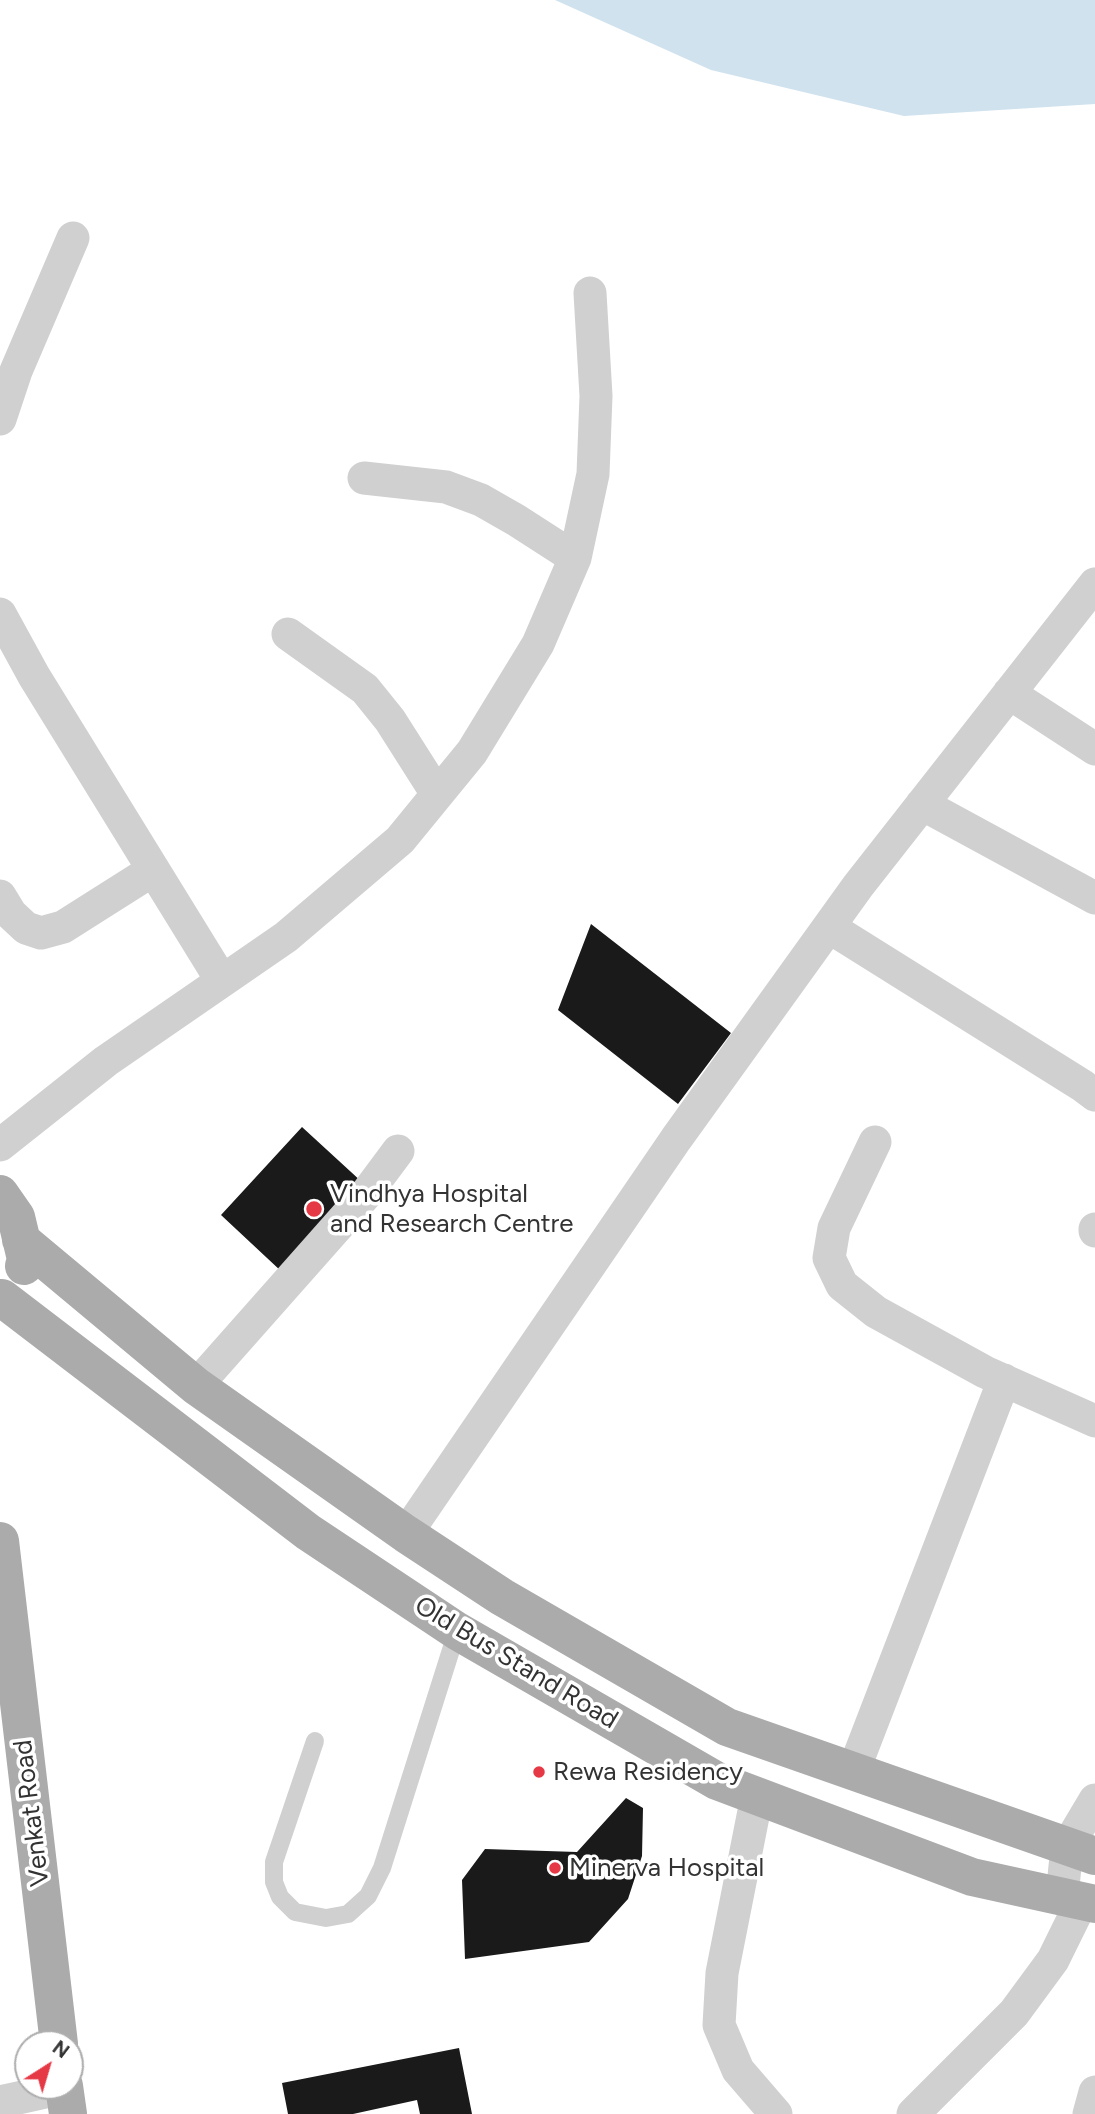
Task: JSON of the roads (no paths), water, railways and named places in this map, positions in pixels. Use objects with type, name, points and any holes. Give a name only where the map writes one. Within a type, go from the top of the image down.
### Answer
[{"type":"main road","points":[[0,1194],[16,1217],[26,1259],[15,1292],[1,1299]]},
{"type":"main road","name":"Old Bus Stand Road","points":[[21,1240],[196,1386],[406,1534],[502,1597],[727,1727],[1081,1852]]},
{"type":"main road","name":"Old Bus Stand Road","points":[[1,1299],[308,1532],[457,1631],[717,1781],[972,1877],[1080,1900]]},
{"type":"main road","name":"Venkat Road","points":[[0,1541],[57,2030]]},
{"type":"street","points":[[0,419],[16,371],[74,238]]},
{"type":"street","points":[[0,1145],[106,1060],[286,937],[400,840],[472,752],[538,644],[575,558],[593,474],[596,396],[590,293]]},
{"type":"street","points":[[364,478],[446,487],[458,491],[481,500],[516,520],[575,558]]},
{"type":"street","points":[[406,1534],[676,1139],[858,886],[1009,693],[1084,617],[1095,584]]},
{"type":"street","points":[[288,634],[365,690],[390,720],[437,794]]},
{"type":"street","points":[[5,635],[34,676],[222,981]]},
{"type":"street","points":[[1009,693],[1095,748]]},
{"type":"street","points":[[922,804],[1095,898]]},
{"type":"street","points":[[0,896],[11,914],[26,928],[41,933],[63,927],[153,870]]},
{"type":"street","points":[[829,927],[1095,1095]]},
{"type":"street","points":[[875,1142],[834,1228],[830,1258],[842,1285],[876,1312],[1004,1380],[1095,1422]]},
{"type":"street","points":[[196,1386],[366,1194],[398,1152]]},
{"type":"street","points":[[853,1772],[1004,1380]]},
{"type":"street","points":[[757,1796],[722,1973],[719,2025],[738,2070],[776,2114]]},
{"type":"street","points":[[913,2114],[1014,2013],[1053,1960],[1080,1900],[1081,1852],[1095,1800]]},
{"type":"street","points":[[1089,2114],[1095,2092]]},
{"type":"street","points":[[0,2102],[22,2100]]},
{"type":"lane","points":[[315,1741],[274,1862],[274,1882],[280,1897],[295,1912],[326,1918],[348,1914],[368,1896],[382,1868],[457,1631]]},
{"type":"water","points":[[555,0],[1095,0],[1095,104],[904,116],[711,70]]},
{"type":"place","name":"Vindhya Hospital and Research Centre","points":[[314,1209]]},
{"type":"place","name":"Rewa Residency","points":[[539,1772]]},
{"type":"place","name":"Minerva Hospital","points":[[555,1868]]}]
